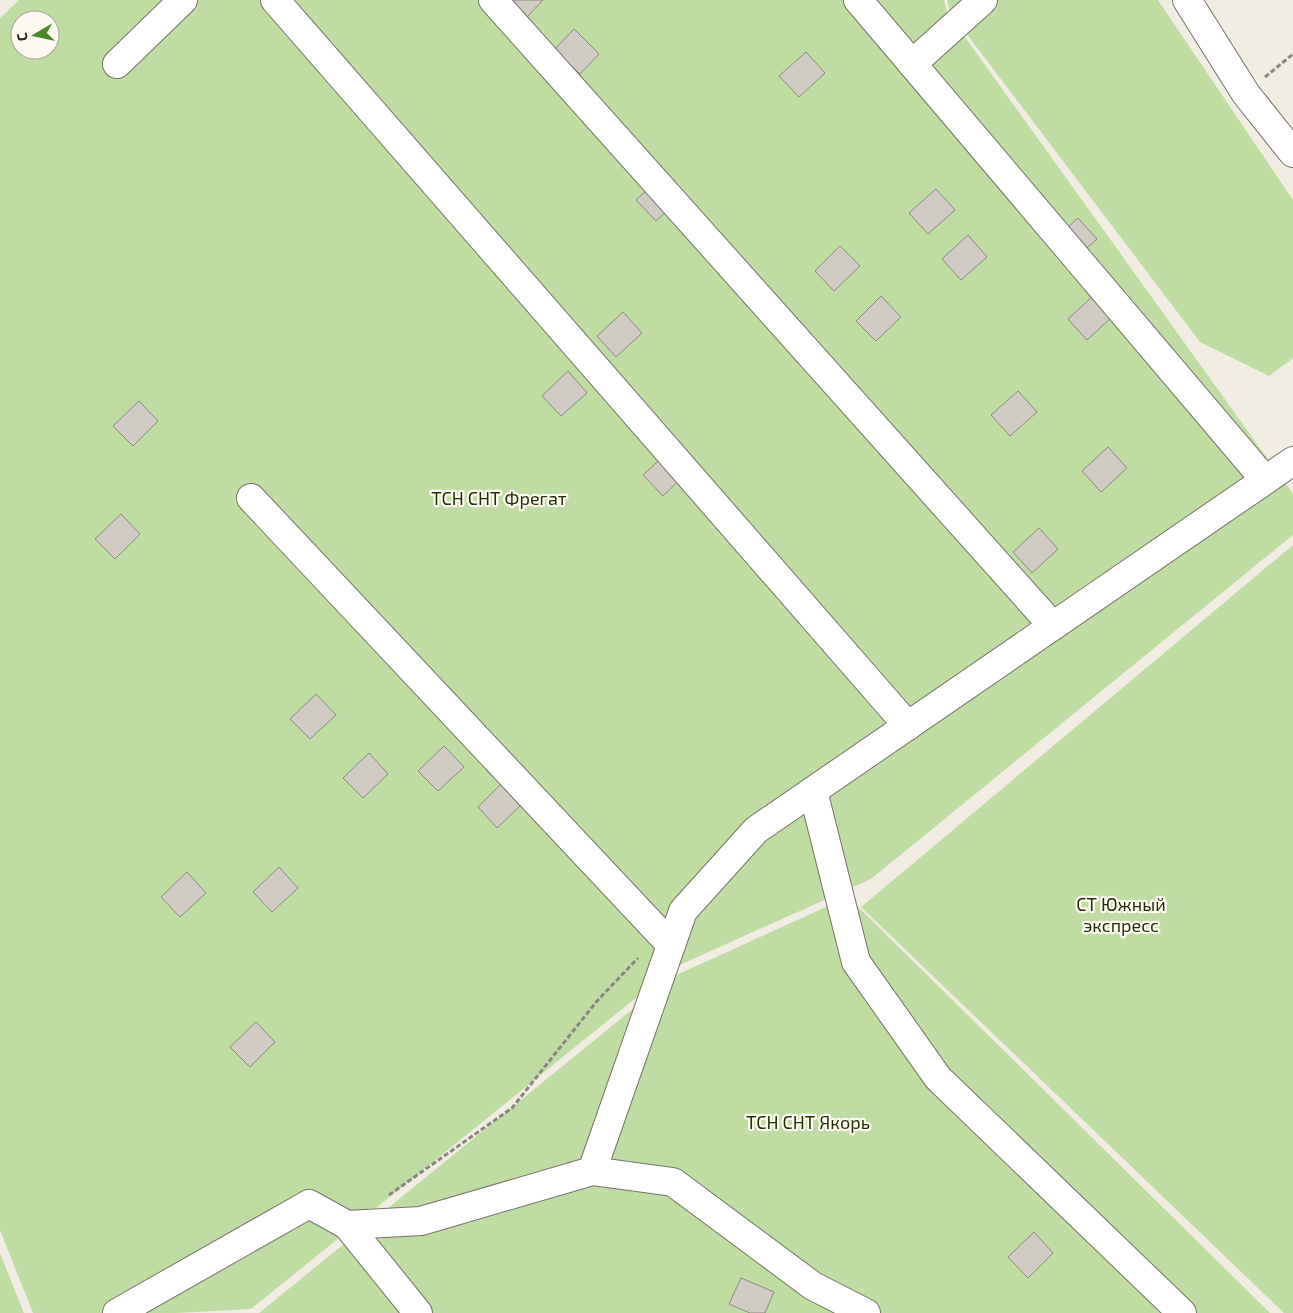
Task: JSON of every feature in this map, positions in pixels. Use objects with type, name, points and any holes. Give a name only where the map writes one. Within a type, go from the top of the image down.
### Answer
[{"type":"street","points":[[117,64],[183,0]]},
{"type":"street","points":[[275,0],[908,726]]},
{"type":"street","points":[[494,0],[1053,626]]},
{"type":"street","points":[[858,0],[1265,480]]},
{"type":"street","points":[[912,64],[982,0]]},
{"type":"street","points":[[1188,0],[1246,94],[1293,153]]},
{"type":"street","points":[[592,1170],[683,911],[756,830],[1293,461]]},
{"type":"street","points":[[251,498],[671,945]]},
{"type":"street","points":[[813,791],[856,962],[938,1078],[1182,1313]]},
{"type":"street","points":[[347,1225],[421,1221],[592,1170],[673,1182],[813,1286],[866,1313]]},
{"type":"street","points":[[117,1313],[309,1204],[347,1225],[418,1313]]},
{"type":"path","points":[[1246,94],[1293,54]]},
{"type":"path","points":[[385,1198],[512,1108],[597,1001],[643,952]]},
{"type":"green space","name":"ТСН СНТ Фрегат","points":[[19,0],[944,0],[947,12],[1293,494],[1293,535],[871,879],[673,968],[251,1309],[177,1313],[33,1313],[0,1230],[0,18]]},
{"type":"green space","points":[[947,0],[1158,0],[1293,200],[1293,358],[1269,376],[1200,342],[950,12]]},
{"type":"green space","name":"СТ Южный экспресс","points":[[1293,545],[1293,1313],[1284,1313],[861,907]]},
{"type":"green space","name":"ТСН СНТ Якорь","points":[[848,897],[1270,1313],[259,1313],[672,977]]},
{"type":"green space","points":[[0,1253],[24,1313],[0,1313]]},
{"type":"building","points":[[510,0],[543,0],[527,17]]},
{"type":"building","points":[[574,29],[599,54],[580,74],[554,50]]},
{"type":"building","points":[[806,52],[825,73],[799,97],[779,76]]},
{"type":"building","points":[[663,176],[682,197],[656,221],[636,200]]},
{"type":"building","points":[[936,189],[955,210],[928,234],[909,213]]},
{"type":"building","points":[[1078,218],[1097,239],[1070,263],[1057,237]]},
{"type":"building","points":[[968,235],[987,257],[961,280],[942,259]]},
{"type":"building","points":[[840,246],[860,266],[834,291],[815,271]]},
{"type":"building","points":[[1094,295],[1113,316],[1087,340],[1068,319]]},
{"type":"building","points":[[881,296],[901,317],[876,341],[856,321]]},
{"type":"building","points":[[623,312],[642,333],[616,357],[597,336]]},
{"type":"building","points":[[568,371],[587,393],[561,416],[542,396]]},
{"type":"building","points":[[1018,391],[1037,412],[1010,436],[991,415]]},
{"type":"building","points":[[139,401],[158,421],[133,446],[113,426]]},
{"type":"building","points":[[1108,447],[1127,468],[1101,492],[1082,471]]},
{"type":"building","points":[[669,451],[689,471],[663,496],[643,475]]},
{"type":"building","points":[[121,514],[140,534],[115,559],[95,539]]},
{"type":"building","points":[[1039,528],[1058,549],[1032,573],[1013,552]]},
{"type":"building","points":[[316,694],[336,715],[310,739],[290,719]]},
{"type":"building","points":[[444,746],[464,767],[438,791],[418,771]]},
{"type":"building","points":[[369,753],[388,774],[363,798],[343,778]]},
{"type":"building","points":[[503,782],[523,803],[497,828],[478,807]]},
{"type":"building","points":[[279,867],[298,888],[272,912],[253,892]]},
{"type":"building","points":[[187,872],[206,893],[180,917],[161,897]]},
{"type":"building","points":[[256,1022],[275,1042],[250,1067],[230,1047]]},
{"type":"building","points":[[1034,1232],[1053,1253],[1028,1278],[1008,1257]]},
{"type":"building","points":[[741,1278],[774,1292],[765,1313],[750,1313],[729,1304]]}]
